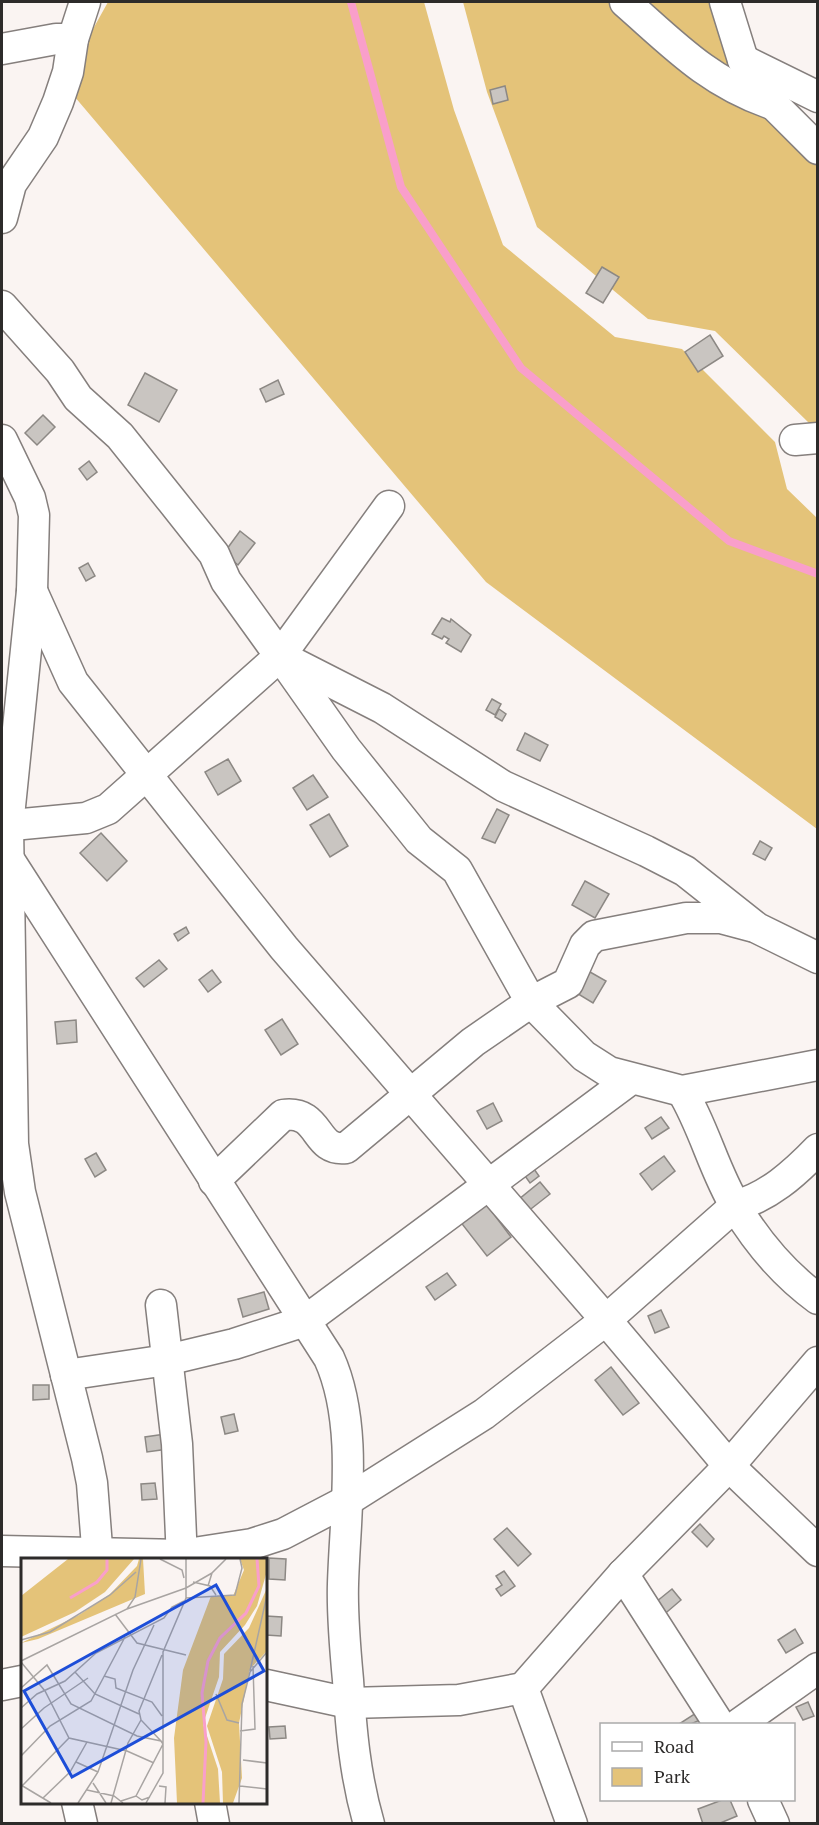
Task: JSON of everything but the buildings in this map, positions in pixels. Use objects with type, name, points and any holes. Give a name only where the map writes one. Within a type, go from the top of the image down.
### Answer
[{"type":"street","points":[[2,218],[11,184],[43,137],[54,111],[68,72],[74,39],[85,2]]},
{"type":"street","points":[[625,2],[706,72],[738,92],[769,102]]},
{"type":"street","points":[[725,2],[743,60],[769,102],[818,149]]},
{"type":"street","points":[[2,49],[56,39],[74,39]]},
{"type":"street","points":[[743,60],[818,97]]},
{"type":"street","points":[[2,306],[60,371],[78,398],[120,436],[214,554],[226,581],[346,749],[419,840],[457,870],[531,1002],[584,1056],[609,1072],[682,1090],[818,1065]]},
{"type":"street","points":[[2,440],[30,498],[34,515],[32,591],[5,826],[13,1144],[16,1171],[90,1475],[98,1557]]},
{"type":"street","points":[[5,826],[97,815],[108,809],[280,656],[389,506]]},
{"type":"street","points":[[32,591],[73,682],[284,948],[489,1183],[729,1466],[818,1551]]},
{"type":"street","points":[[280,656],[382,708],[503,786],[685,871],[757,928]]},
{"type":"street","points":[[7,857],[329,1358],[339,1380],[348,1500],[343,1584],[349,1703],[356,1776],[369,1824]]},
{"type":"street","points":[[214,1181],[282,1115],[295,1114],[305,1117],[328,1146],[337,1149],[346,1148],[413,1095],[473,1042],[531,1002],[568,983],[585,945],[594,936],[686,918],[721,918],[757,928],[818,957]]},
{"type":"street","points":[[66,1375],[167,1360],[234,1344],[305,1321],[631,1079]]},
{"type":"street","points":[[682,1090],[693,1108],[735,1206],[791,1279],[818,1299]]},
{"type":"street","points":[[2,1551],[98,1557],[181,1557],[252,1544],[283,1534],[348,1500],[484,1414],[606,1320],[735,1206],[756,1200],[770,1191],[818,1149]]},
{"type":"street","points":[[161,1305],[177,1444],[181,1557]]},
{"type":"street","points":[[267,1685],[349,1703],[459,1700],[524,1688],[623,1574],[729,1466],[818,1362]]},
{"type":"street","points":[[623,1574],[718,1723]]},
{"type":"street","points":[[742,1723],[818,1668]]},
{"type":"street","points":[[2,1685],[21,1681]]},
{"type":"street","points":[[524,1688],[572,1824]]},
{"type":"street","points":[[763,1801],[774,1824]]},
{"type":"street","points":[[77,1804],[82,1824]]},
{"type":"green space","points":[[108,2],[424,2],[454,110],[503,245],[615,337],[682,349],[775,442],[787,489],[817,518],[817,829],[486,582],[63,83]]},
{"type":"green space","points":[[463,2],[722,2],[817,150],[817,458],[809,423],[715,331],[648,319],[537,227],[487,92]]},
{"type":"waterway","points":[[351,2],[401,187],[521,368],[729,541],[818,574]]}]
